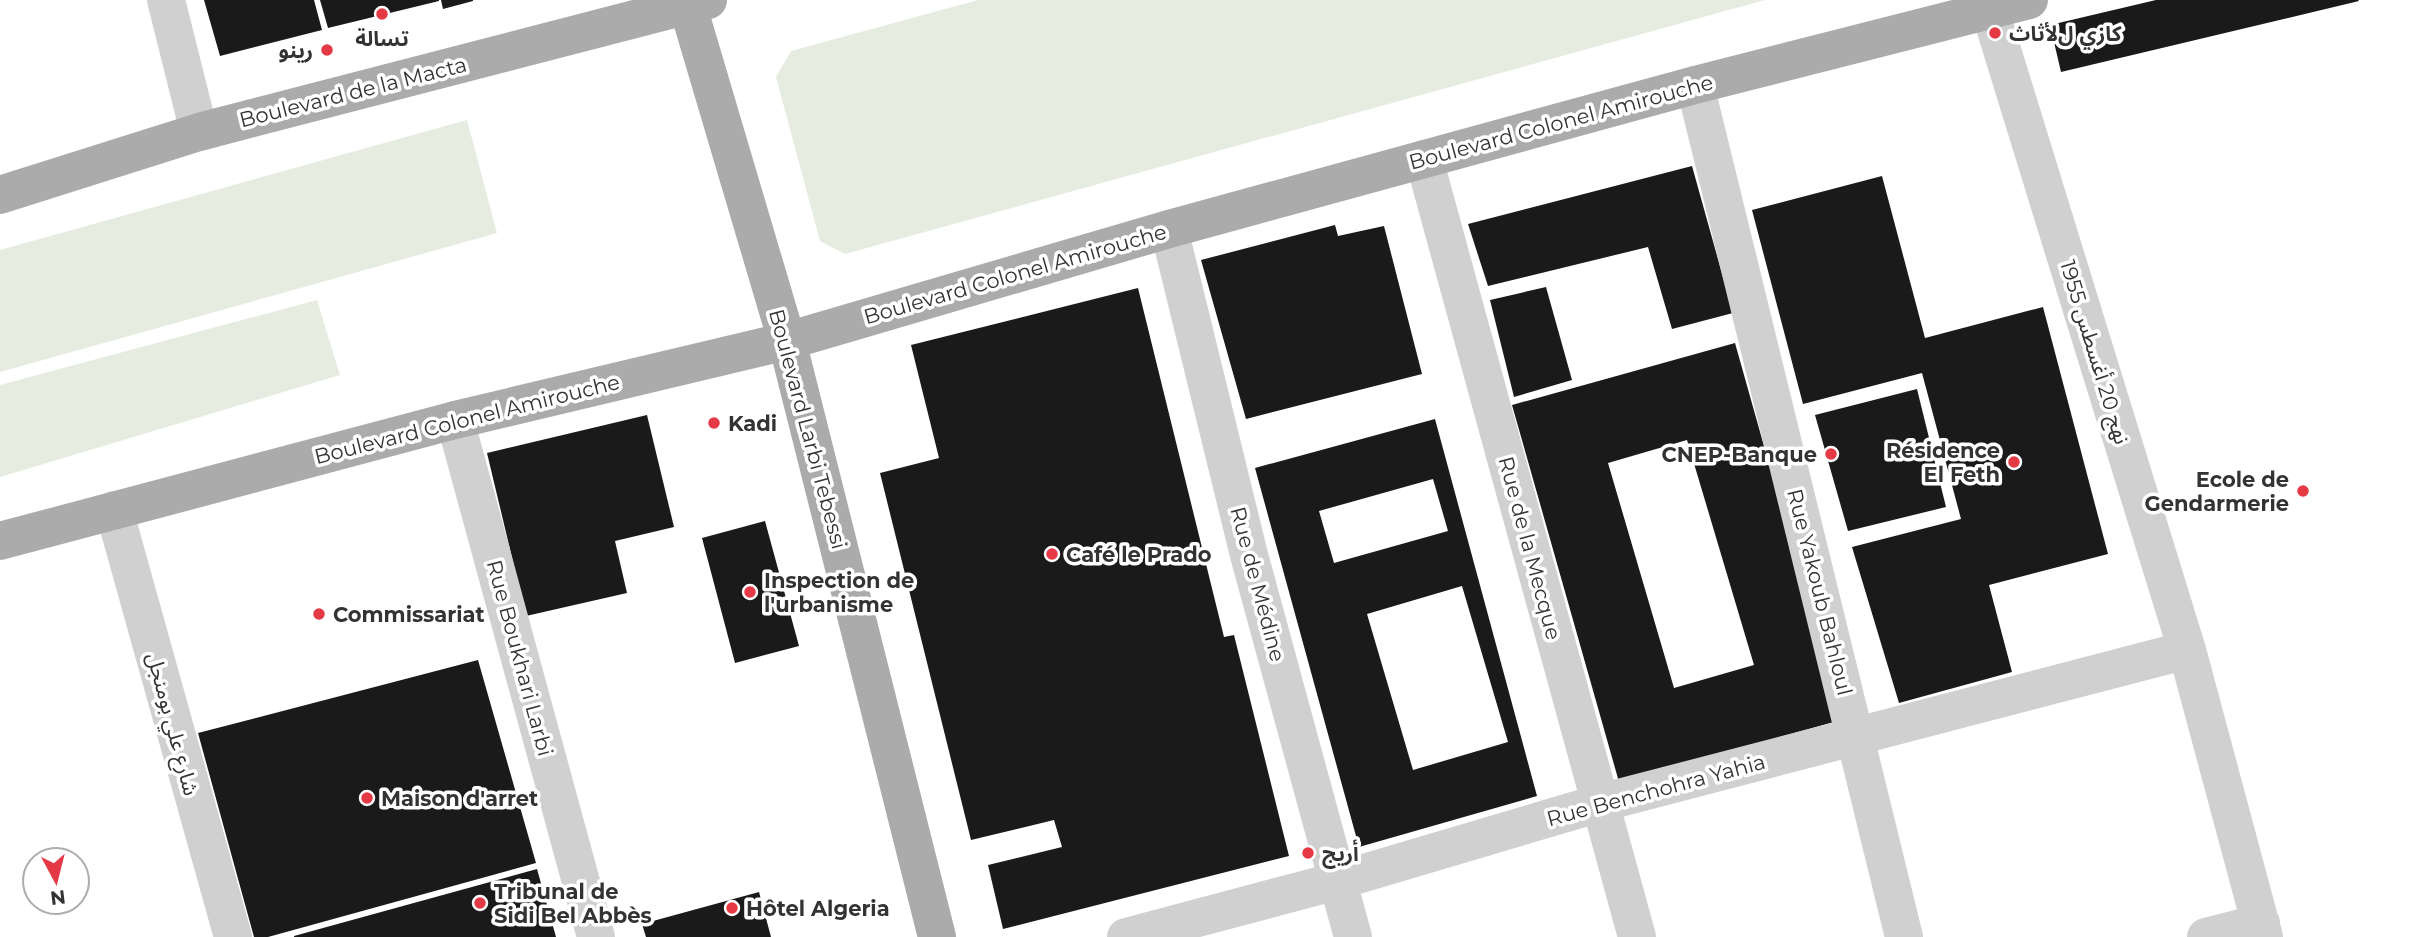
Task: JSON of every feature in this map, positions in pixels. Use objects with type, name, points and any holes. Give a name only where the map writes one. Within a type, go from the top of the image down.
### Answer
[{"type":"main road","name":"Boulevard Colonel Amirouche","points":[[0,541],[455,420],[787,341],[1169,229],[1990,6],[2029,0]]},
{"type":"main road","name":"Boulevard de la Macta","points":[[0,195],[200,132],[694,2]]},
{"type":"main road","name":"Boulevard Larbi Tebessi","points":[[694,2],[787,341],[937,937]]},
{"type":"street","points":[[166,0],[200,132]]},
{"type":"street","name":"نهج 20 أغسطس 1955","points":[[1990,6],[2187,650],[2263,930]]},
{"type":"street","name":"Rue Yakoub Bahloul","points":[[1695,85],[1904,937]]},
{"type":"street","name":"Rue de la Mecque","points":[[1424,159],[1637,937]]},
{"type":"street","name":"Rue de Médine","points":[[1169,229],[1249,555],[1353,937]]},
{"type":"street","name":"Rue Boukhari Larbi","points":[[455,420],[596,937]]},
{"type":"street","name":"شارع علي بومنجل","points":[[114,510],[233,937]]},
{"type":"street","name":"Rue Benchohra Yahia","points":[[1126,937],[1337,881],[1600,803],[2187,650]]},
{"type":"street","points":[[2206,937],[2263,930]]},
{"type":"shaded area","points":[[978,0],[1765,0],[845,254],[820,241],[776,77],[791,51]]},
{"type":"shaded area","points":[[467,120],[497,233],[0,372],[0,250]]},
{"type":"shaded area","points":[[317,300],[340,375],[0,477],[0,385]]},
{"type":"building","points":[[204,0],[314,0],[322,30],[220,56]]},
{"type":"building","points":[[320,0],[439,0],[439,1],[328,28]]},
{"type":"building","points":[[441,0],[473,0],[473,1],[443,9]]},
{"type":"building","points":[[2156,0],[2359,1],[2061,72],[2050,25]]},
{"type":"building","points":[[1692,166],[1733,313],[1672,329],[1648,247],[1488,286],[1468,224]]},
{"type":"building","name":"Résidence El Feth","points":[[1882,176],[1925,338],[2043,307],[2108,554],[1989,585],[2012,672],[1899,703],[1852,547],[1961,519],[1922,373],[1803,404],[1752,210]]},
{"type":"building","points":[[1335,225],[1338,236],[1384,226],[1422,374],[1246,419],[1201,260]]},
{"type":"building","points":[[1546,287],[1572,380],[1514,397],[1490,300]]},
{"type":"building","name":"Café le Prado","points":[[1138,288],[1224,637],[1234,635],[1289,856],[1003,929],[988,865],[1062,847],[1054,820],[971,840],[880,473],[939,458],[911,345]]},
{"type":"building","points":[[1735,343],[1841,720],[1619,782],[1512,405]],"holes":[[[1687,440],[1754,665],[1674,688],[1608,463]]]},
{"type":"building","points":[[1917,389],[1946,507],[1848,531],[1815,415]]},
{"type":"building","points":[[647,415],[674,527],[615,541],[627,593],[526,616],[487,453]]},
{"type":"building","points":[[1435,419],[1537,796],[1359,847],[1255,468]],"holes":[[[1433,479],[1448,531],[1334,563],[1319,511]],[[1462,586],[1508,742],[1413,770],[1367,614]]]},
{"type":"building","name":"Inspection de l'urbanisme","points":[[765,521],[799,646],[735,663],[702,538]]},
{"type":"building","name":"Maison d'arret","points":[[478,660],[536,863],[268,937],[254,937],[198,733]]},
{"type":"building","name":"Tribunal de Sidi Bel Abbès","points":[[537,869],[556,937],[294,937],[294,936]]},
{"type":"building","name":"Hôtel Algeria","points":[[759,892],[771,937],[646,937],[642,924]]},
{"type":"place","name":"تسالة","points":[[382,14]]},
{"type":"place","name":"كازي لﻷثاث","points":[[1995,33]]},
{"type":"place","name":"رينو","points":[[327,50]]},
{"type":"place","name":"Kadi","points":[[714,423]]},
{"type":"place","name":"CNEP-Banque","points":[[1831,454]]},
{"type":"place","name":"Résidence El Feth","points":[[2014,462]]},
{"type":"place","name":"Ecole de Gendarmerie","points":[[2303,491]]},
{"type":"place","name":"Café le Prado","points":[[1052,554]]},
{"type":"place","name":"Inspection de l'urbanisme","points":[[750,592]]},
{"type":"place","name":"Commissariat","points":[[319,614]]},
{"type":"place","name":"Maison d'arret","points":[[367,798]]},
{"type":"place","name":"أريج","points":[[1308,853]]},
{"type":"place","name":"Tribunal de Sidi Bel Abbès","points":[[480,903]]},
{"type":"place","name":"Hôtel Algeria","points":[[732,908]]}]
